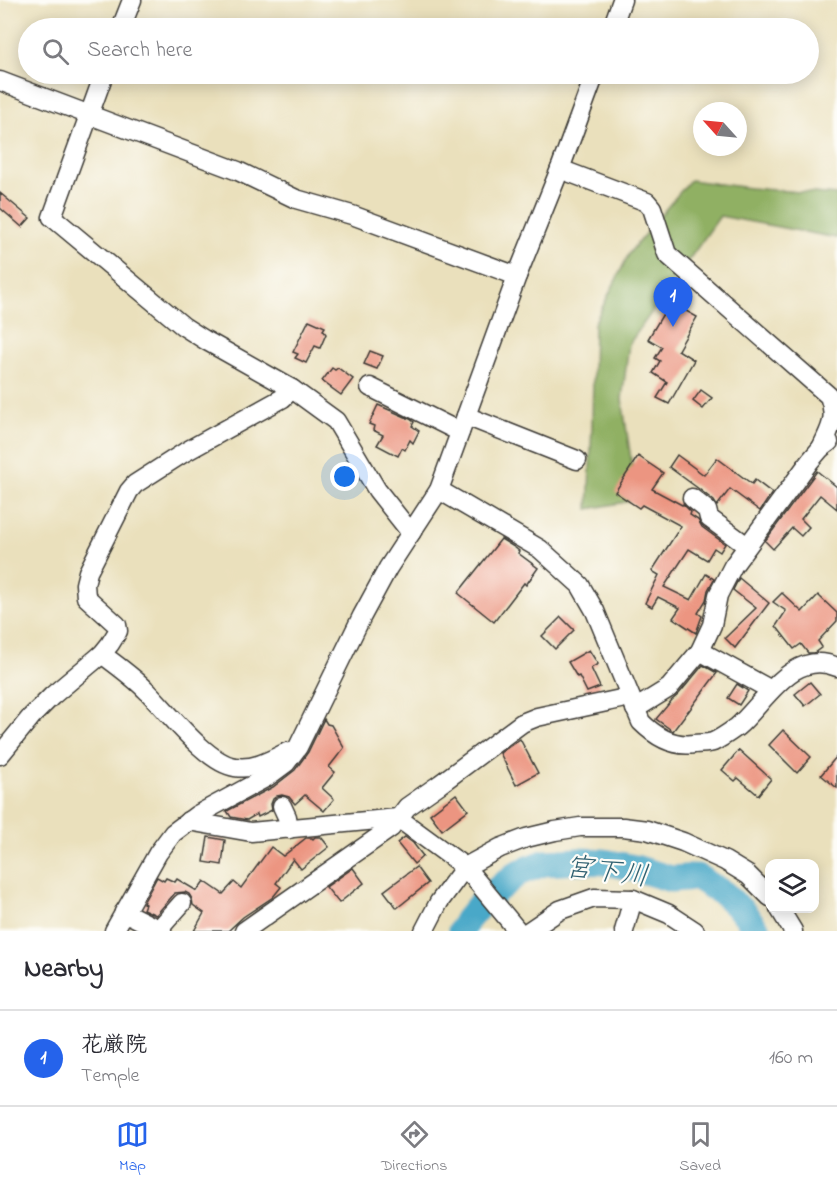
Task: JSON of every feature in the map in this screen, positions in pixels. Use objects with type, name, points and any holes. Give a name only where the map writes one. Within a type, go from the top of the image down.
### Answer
[{"type":"street","points":[[126,18],[132,0]]},
{"type":"street","points":[[616,18],[622,0]]},
{"type":"street","points":[[0,81],[238,171],[296,200],[352,214],[518,276]]},
{"type":"street","points":[[100,84],[52,217],[183,326],[292,389],[336,421],[377,490],[411,533]]},
{"type":"street","points":[[114,931],[158,853],[173,833],[197,815],[267,777],[286,763],[298,747],[388,568],[439,490],[591,84]]},
{"type":"street","points":[[244,931],[391,828],[407,807],[522,723],[537,717],[633,703],[669,688],[700,651],[712,625],[718,595],[733,566],[810,461],[830,447],[831,428],[835,417],[834,405],[829,396],[667,254],[652,208],[647,202],[560,169]]},
{"type":"street","points":[[370,387],[463,424],[577,460]]},
{"type":"street","points":[[0,755],[45,703],[102,654],[118,631],[117,625],[86,597],[85,584],[88,572],[129,492],[142,479],[185,452],[283,398],[292,389]]},
{"type":"street","points":[[439,490],[540,549],[580,585],[595,611],[641,722],[650,731],[669,742],[686,745],[713,742],[736,727],[771,690],[793,671],[812,663],[830,664],[837,667]]},
{"type":"street","points":[[692,498],[707,510],[709,518],[747,546]]},
{"type":"street","points":[[700,651],[771,690]]},
{"type":"street","points":[[102,654],[144,687],[193,741],[231,767],[260,765],[298,747]]},
{"type":"street","points":[[282,806],[289,829]]},
{"type":"street","points":[[188,822],[251,832],[398,818],[466,869],[521,931],[560,910],[594,898],[633,899],[669,914],[694,931]]},
{"type":"street","points":[[424,931],[439,902],[466,869],[500,848],[526,838],[580,827],[623,827],[647,830],[682,842],[725,861],[748,875],[765,892]]},
{"type":"street","points":[[624,931],[633,899]]},
{"type":"street","points":[[124,912],[160,930],[182,903]]},
{"type":"street","points":[[781,913],[793,931]]},
{"type":"green space","points":[[690,180],[750,188],[837,195],[837,238],[720,216],[629,344],[622,399],[637,500],[588,509],[594,324],[630,252]]},
{"type":"building","points":[[0,193],[30,218],[22,227],[0,208]]},
{"type":"building","points":[[670,302],[697,317],[678,350],[694,360],[669,404],[657,398],[667,382],[653,373],[660,361],[655,358],[662,347],[648,339]]},
{"type":"building","points":[[309,320],[325,327],[323,330],[326,334],[320,348],[315,346],[306,363],[295,358],[298,354],[293,352]]},
{"type":"building","points":[[370,351],[383,356],[377,369],[364,364]]},
{"type":"building","points":[[332,368],[335,370],[338,368],[353,379],[341,395],[322,381]]},
{"type":"building","points":[[701,390],[712,398],[703,409],[693,401]]},
{"type":"building","points":[[378,405],[410,419],[414,422],[412,426],[419,431],[413,443],[410,440],[405,450],[402,448],[398,456],[377,445],[383,435],[373,430],[374,426],[369,424]]},
{"type":"building","points":[[677,455],[704,475],[717,458],[752,484],[755,480],[772,493],[760,511],[730,489],[717,506],[714,501],[669,467]]},
{"type":"building","points":[[638,456],[663,473],[652,489],[683,504],[702,527],[725,544],[720,552],[714,548],[707,560],[689,549],[664,587],[691,600],[706,574],[714,579],[698,613],[702,616],[696,633],[673,618],[680,608],[658,597],[652,607],[645,603],[659,575],[652,571],[681,526],[642,505],[639,508],[615,492]]},
{"type":"building","points":[[817,471],[837,487],[837,509],[820,495],[801,519],[809,527],[801,536],[792,528],[773,549],[765,541]]},
{"type":"building","points":[[501,539],[538,568],[494,622],[458,593]]},
{"type":"building","points":[[739,578],[769,603],[735,648],[725,638],[756,608],[733,590]]},
{"type":"building","points":[[782,593],[802,612],[818,595],[837,613],[837,621],[818,641],[822,647],[814,653],[808,653],[801,644],[794,649],[776,626],[786,611],[773,602]]},
{"type":"building","points":[[561,617],[574,630],[555,649],[542,636]]},
{"type":"building","points":[[589,650],[598,664],[591,668],[600,687],[587,692],[579,676],[577,677],[568,662]]},
{"type":"building","points":[[703,665],[717,673],[673,731],[656,719]]},
{"type":"building","points":[[810,682],[820,694],[805,706],[795,694]]},
{"type":"building","points":[[737,684],[748,691],[739,705],[728,698]]},
{"type":"building","points":[[324,719],[327,724],[331,725],[344,748],[329,767],[335,772],[322,788],[334,799],[324,811],[305,795],[295,804],[289,797],[282,795],[273,799],[272,810],[258,817],[257,814],[247,820],[231,817],[227,811],[273,787],[295,770],[308,752]]},
{"type":"building","points":[[783,730],[811,757],[797,773],[769,745]]},
{"type":"building","points":[[520,739],[538,773],[516,785],[500,753]]},
{"type":"building","points":[[739,750],[771,779],[758,795],[738,778],[735,781],[722,770]]},
{"type":"building","points":[[837,756],[837,788],[821,775]]},
{"type":"building","points":[[456,794],[468,810],[442,830],[430,814]]},
{"type":"building","points":[[208,837],[225,840],[222,865],[204,862]]},
{"type":"building","points":[[321,837],[329,847],[301,869],[293,859],[276,883],[281,887],[273,897],[243,917],[228,931],[194,931],[204,913],[193,905],[189,894],[185,892],[175,893],[156,915],[143,909],[145,904],[143,903],[157,877],[164,881],[166,878],[175,882],[177,879],[197,891],[204,881],[223,894],[234,882],[241,888],[271,847],[283,856],[306,838]]},
{"type":"building","points":[[405,837],[423,856],[414,864],[397,843]]},
{"type":"building","points":[[416,867],[428,883],[397,908],[384,891]]},
{"type":"building","points":[[353,868],[364,883],[339,903],[326,887]]},
{"type":"waterway","name":"宮下川","points":[[461,931],[483,901],[518,873],[544,863],[579,861],[604,862],[635,868],[671,879],[697,877],[724,894],[744,913],[758,931]]},
{"type":"place","name":"花厳院","points":[[673,327]]}]
